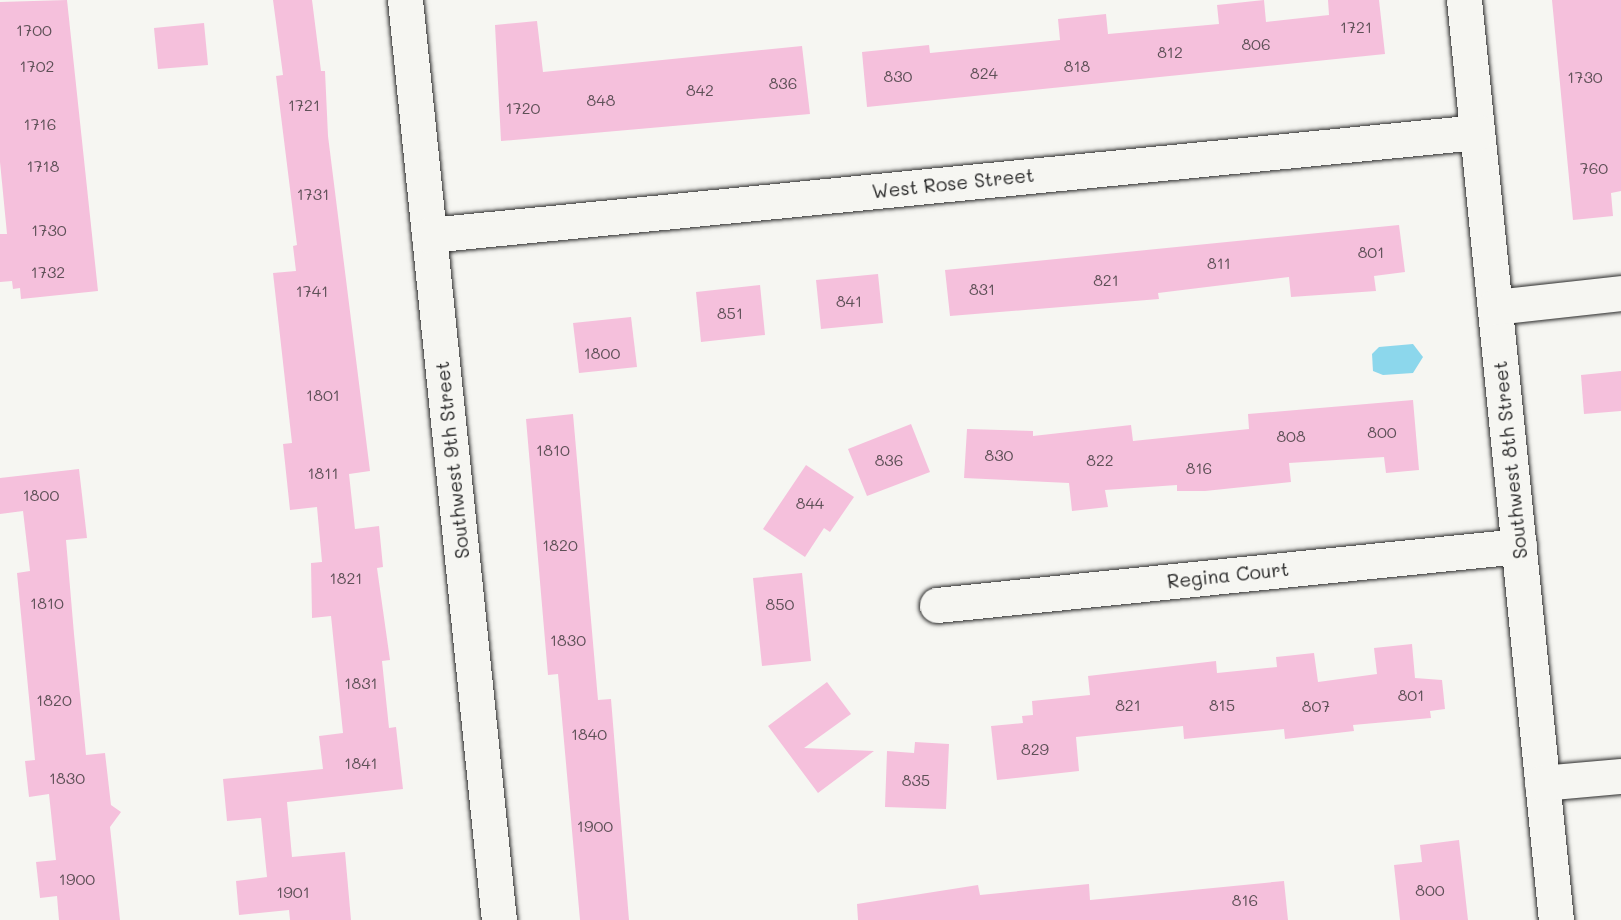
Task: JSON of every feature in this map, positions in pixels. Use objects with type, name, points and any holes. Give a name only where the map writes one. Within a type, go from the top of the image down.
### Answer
[{"type":"street","name":"Southwest 9th Street","points":[[405,0],[499,920]]},
{"type":"street","name":"Southwest 8th Street","points":[[1464,0],[1556,920]]},
{"type":"street","name":"West Rose Street","points":[[429,235],[1477,132]]},
{"type":"street","points":[[1495,307],[1621,293]]},
{"type":"street","name":"Regina Court","points":[[937,605],[1518,546]]},
{"type":"street","points":[[1542,783],[1621,776]]},
{"type":"water","points":[[1413,344],[1423,357],[1413,373],[1383,375],[1373,371],[1372,354],[1379,347]]},
{"type":"building","points":[[67,0],[98,291],[21,299],[20,288],[13,289],[12,281],[0,282],[0,234],[7,234],[0,162],[0,2]]},
{"type":"building","points":[[273,0],[312,0],[321,71],[325,71],[328,136],[370,471],[349,474],[355,529],[379,526],[383,567],[377,568],[390,660],[382,661],[389,728],[396,727],[403,789],[287,802],[292,857],[345,852],[351,920],[290,920],[289,910],[239,915],[236,881],[267,877],[261,818],[227,821],[223,779],[323,769],[319,736],[343,733],[331,616],[312,618],[311,563],[322,562],[317,507],[290,510],[283,444],[292,443],[273,273],[296,271],[293,246],[297,245],[276,76],[283,75]]},
{"type":"building","points":[[1264,0],[1266,22],[1329,15],[1328,0],[1379,0],[1385,54],[867,107],[862,52],[929,45],[930,53],[1060,40],[1058,19],[1106,14],[1108,34],[1219,24],[1217,5]]},
{"type":"building","points":[[1552,0],[1621,0],[1621,191],[1611,193],[1613,216],[1573,220]]},
{"type":"building","points":[[537,21],[543,72],[802,46],[810,114],[501,141],[495,25]]},
{"type":"building","points":[[204,23],[208,65],[158,69],[154,28]]},
{"type":"building","points":[[1399,225],[1405,272],[1374,276],[1376,291],[1291,297],[1289,277],[1158,293],[1159,299],[950,316],[945,270]]},
{"type":"building","points":[[878,274],[883,323],[821,329],[816,280]]},
{"type":"building","points":[[760,285],[765,335],[701,342],[696,292]]},
{"type":"building","points":[[631,317],[637,367],[579,373],[573,323]]},
{"type":"building","points":[[1621,371],[1621,411],[1584,414],[1581,375]]},
{"type":"building","points":[[1413,400],[1419,470],[1386,473],[1384,457],[1289,463],[1291,482],[1205,491],[1177,491],[1177,485],[1105,490],[1108,507],[1072,511],[1069,483],[964,478],[967,429],[1033,431],[1033,436],[1131,425],[1133,441],[1249,429],[1248,414]]},
{"type":"building","points":[[573,414],[598,700],[611,699],[629,920],[580,920],[558,674],[548,675],[526,419]]},
{"type":"building","points":[[911,424],[930,472],[867,496],[848,449]]},
{"type":"building","points":[[806,465],[854,497],[830,532],[824,528],[805,557],[763,529]]},
{"type":"building","points":[[79,469],[87,538],[66,540],[74,634],[86,755],[105,753],[111,805],[121,812],[110,827],[120,920],[59,920],[57,896],[40,898],[36,862],[56,860],[49,794],[29,797],[25,761],[35,760],[17,573],[30,571],[23,511],[0,514],[0,478]]},
{"type":"building","points":[[802,573],[811,661],[762,666],[753,578]]},
{"type":"building","points":[[1412,644],[1415,678],[1442,680],[1445,709],[1430,711],[1431,718],[1353,725],[1354,731],[1285,739],[1284,729],[1184,739],[1183,726],[1076,737],[1079,771],[997,780],[991,726],[1023,723],[1022,716],[1033,715],[1032,701],[1090,695],[1088,676],[1216,661],[1217,673],[1277,667],[1276,657],[1314,653],[1318,682],[1377,674],[1374,648]]},
{"type":"building","points":[[827,682],[851,714],[804,748],[874,751],[818,793],[768,726]]},
{"type":"building","points":[[915,742],[949,744],[946,809],[885,807],[887,751],[914,753]]},
{"type":"building","points":[[1459,840],[1468,920],[1400,920],[1394,865],[1422,862],[1420,845]]},
{"type":"building","points":[[1284,881],[1288,920],[858,920],[857,904],[978,885],[980,895],[1089,884],[1090,900]]}]
